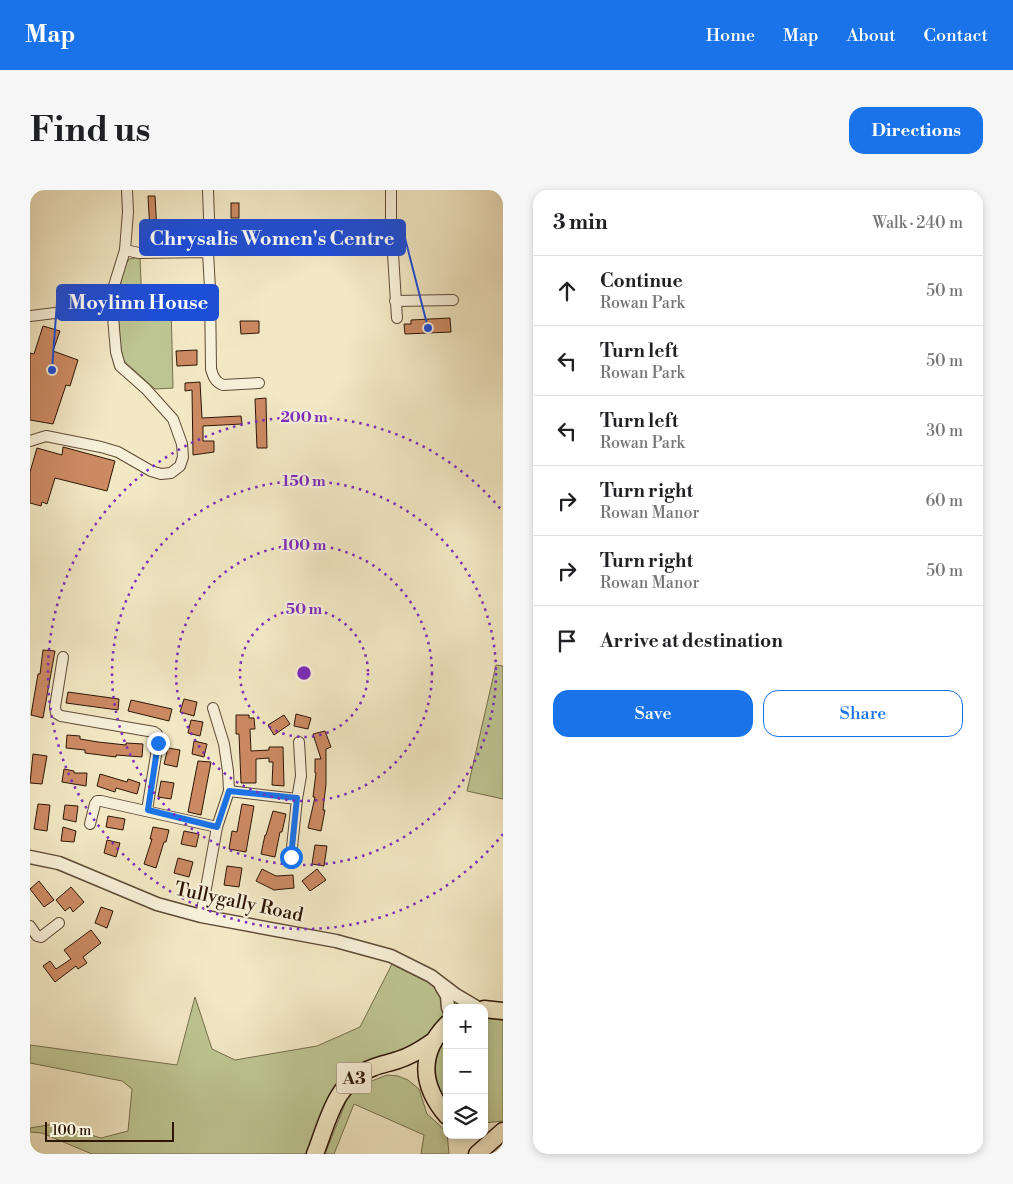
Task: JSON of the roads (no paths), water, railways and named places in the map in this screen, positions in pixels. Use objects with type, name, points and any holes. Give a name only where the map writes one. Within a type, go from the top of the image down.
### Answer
[{"type":"highway","points":[[488,1009],[502,1011]]},
{"type":"highway","name":"A3","points":[[315,1154],[341,1090],[353,1078],[373,1067],[409,1056],[432,1042],[443,1029]]},
{"type":"highway","name":"A3","points":[[432,1042],[427,1058],[427,1082],[436,1104],[443,1112]]},
{"type":"highway","points":[[488,1130],[503,1130]]},
{"type":"highway","points":[[477,1154],[503,1130]]},
{"type":"street","points":[[30,441],[46,436],[101,447],[118,452],[161,474],[171,473],[180,466],[183,457],[182,444],[173,420],[156,399],[120,366],[117,360],[112,306],[113,289],[126,250],[127,190]]},
{"type":"street","points":[[208,190],[209,218]]},
{"type":"street","points":[[391,190],[397,318]]},
{"type":"street","points":[[126,250],[138,253],[208,252],[212,374],[218,383],[223,385],[259,383]]},
{"type":"street","points":[[396,301],[453,300]]},
{"type":"street","points":[[30,316],[112,306]]},
{"type":"street","points":[[63,657],[55,707],[56,712],[61,716],[157,734],[158,743],[148,810]]},
{"type":"street","points":[[201,916],[217,827],[229,791],[224,744],[213,708]]},
{"type":"street","points":[[291,857],[300,776],[299,742]]},
{"type":"street","points":[[229,791],[297,798]]},
{"type":"street","points":[[90,824],[97,801],[148,810],[217,827]]},
{"type":"street","name":"Tullygally Road","points":[[30,857],[59,863],[157,904],[201,916],[336,941],[397,959],[431,976],[471,1004]]},
{"type":"street","points":[[30,926],[37,936],[41,937],[59,923]]},
{"type":"street","points":[[439,982],[448,996],[448,1004]]},
{"type":"place","name":"Chrysalis Women's Centre","points":[[428,328]]},
{"type":"place","name":"Moylinn House","points":[[52,370]]}]
